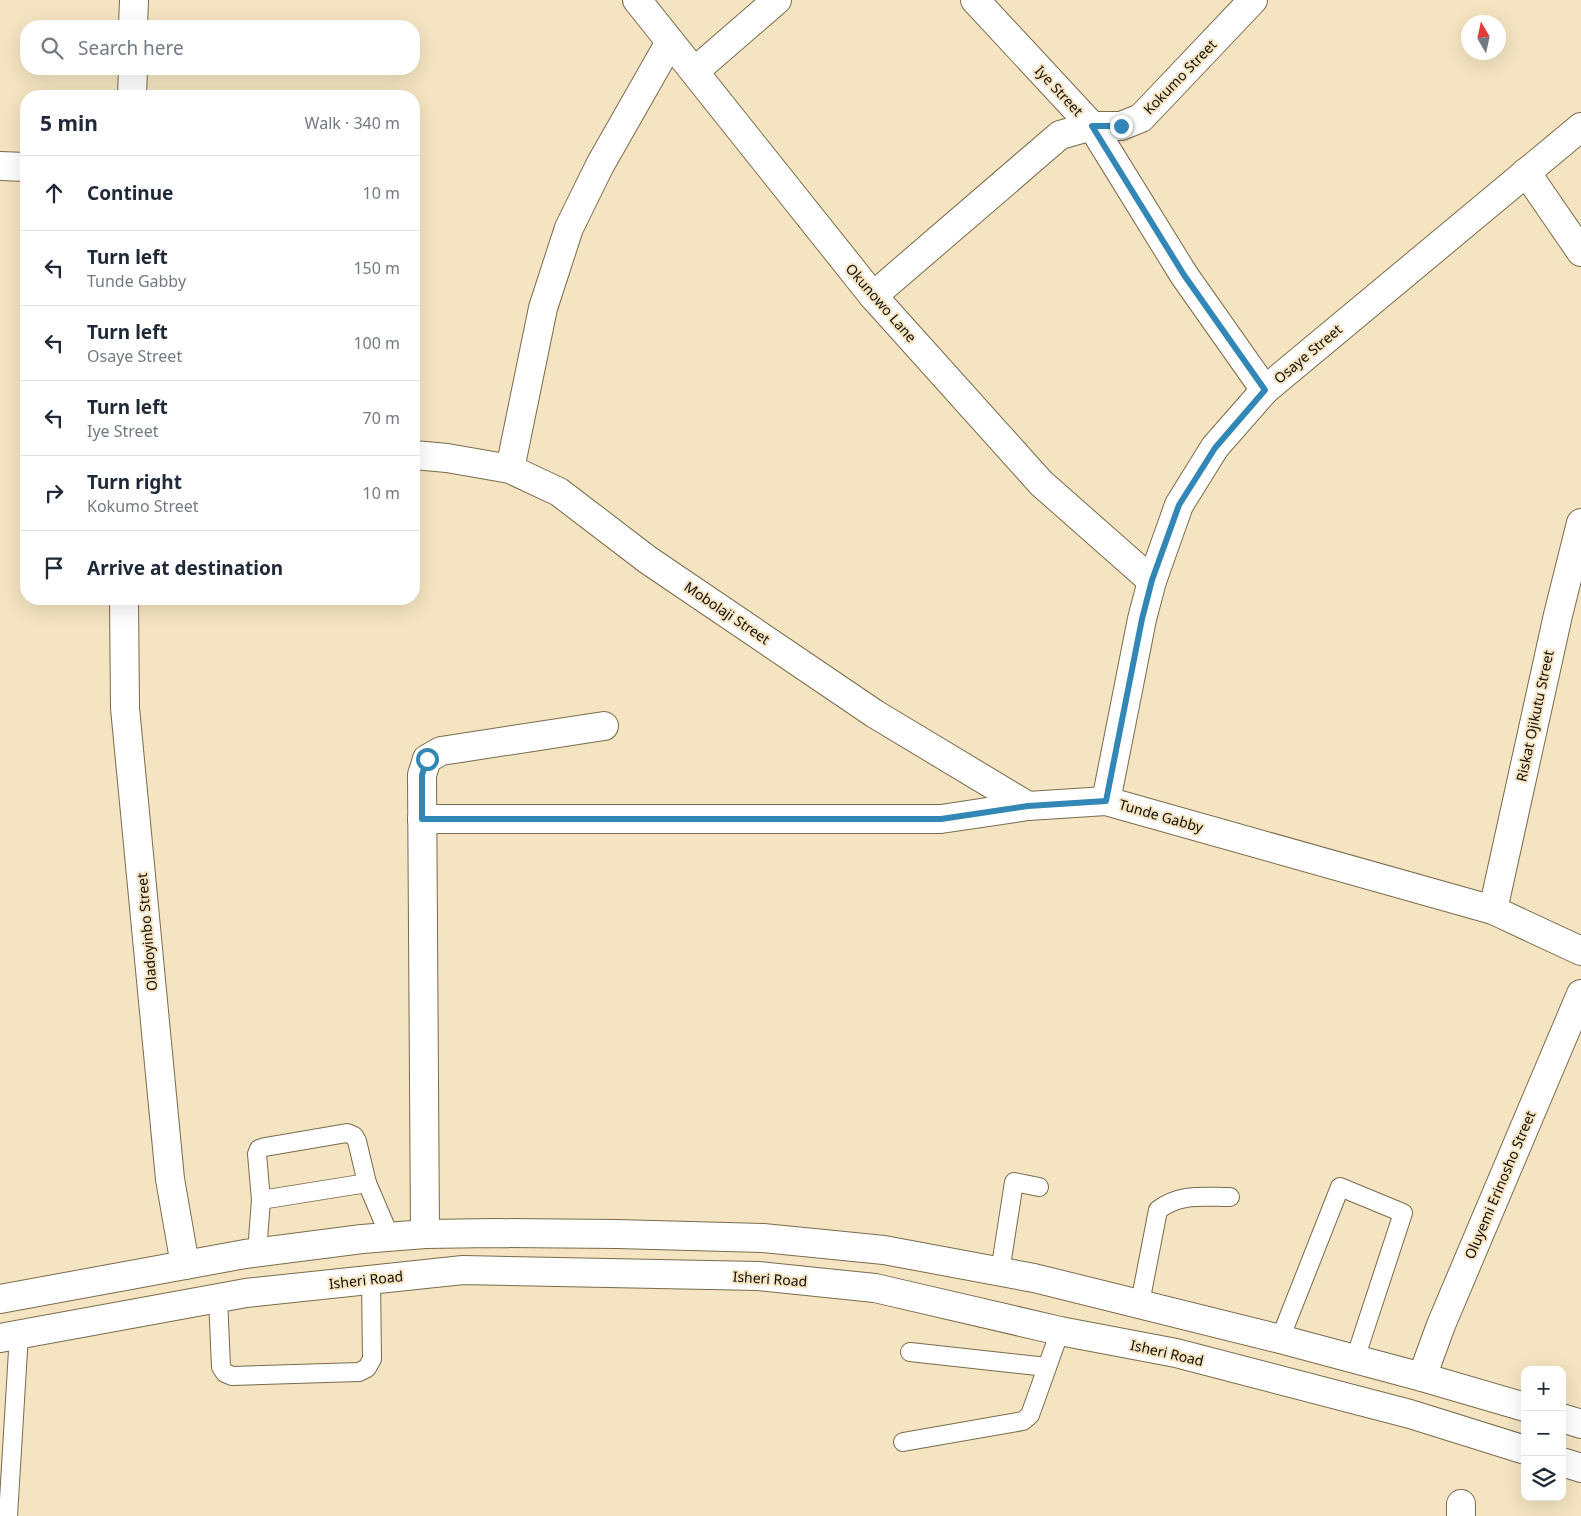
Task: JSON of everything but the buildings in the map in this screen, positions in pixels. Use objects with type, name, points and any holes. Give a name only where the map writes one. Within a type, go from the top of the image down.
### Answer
[{"type":"street","points":[[133,20],[134,0]]},
{"type":"street","name":"Okunowo Lane","points":[[638,0],[873,296],[1041,483],[1152,580]]},
{"type":"street","points":[[695,72],[777,0]]},
{"type":"street","name":"Iye Street","points":[[975,0],[1092,126],[1184,275],[1265,390]]},
{"type":"street","name":"Kokumo Street","points":[[873,296],[1060,135],[1092,126],[1121,126],[1141,118],[1253,0]]},
{"type":"street","points":[[510,469],[543,308],[569,228],[600,165],[670,42]]},
{"type":"street","points":[[132,75],[132,90]]},
{"type":"street","name":"Osaye Street","points":[[1106,801],[1142,619],[1152,580],[1179,505],[1215,448],[1265,390],[1581,127]]},
{"type":"street","points":[[0,166],[20,167]]},
{"type":"street","points":[[1526,172],[1581,252]]},
{"type":"street","name":"Mobolaji Street","points":[[420,456],[447,458],[510,469],[560,492],[648,560],[876,714],[1028,806]]},
{"type":"street","name":"Riskat Ojikutu Street","points":[[1493,910],[1558,615],[1581,523]]},
{"type":"street","name":"Oladoyinbo Street","points":[[124,605],[125,708],[170,1179],[185,1265]]},
{"type":"street","points":[[425,1234],[422,775],[427,759],[441,751],[604,726]]},
{"type":"street","name":"Tunde Gabby","points":[[422,819],[941,819],[1028,806],[1106,801],[1493,910],[1581,951]]},
{"type":"street","name":"Oluyemi Erinosho Street","points":[[1422,1377],[1441,1325],[1581,994]]},
{"type":"street","points":[[0,1299],[256,1252],[362,1239],[425,1234],[617,1234],[754,1238],[884,1250],[1034,1278],[1280,1339],[1521,1406]]},
{"type":"street","points":[[876,1288],[884,1250]]},
{"type":"street","name":"Isheri Road","points":[[10,1336],[246,1292],[463,1270],[758,1276],[876,1288],[1060,1331],[1176,1353],[1410,1414],[1521,1449]]},
{"type":"street","points":[[1566,1419],[1581,1424]]},
{"type":"street","points":[[1566,1463],[1581,1468]]},
{"type":"lane","points":[[256,1252],[261,1200],[257,1154],[259,1149],[265,1146],[347,1133],[354,1136],[357,1141],[367,1183],[390,1237]]},
{"type":"lane","points":[[1000,1272],[1014,1182],[1039,1187]]},
{"type":"lane","points":[[261,1200],[367,1183]]},
{"type":"lane","points":[[1280,1339],[1340,1187],[1403,1213],[1356,1359]]},
{"type":"lane","points":[[1140,1303],[1158,1210],[1168,1202],[1182,1198],[1230,1197]]},
{"type":"lane","points":[[218,1298],[221,1366],[225,1373],[232,1376],[359,1372],[367,1368],[372,1359],[371,1280]]},
{"type":"lane","points":[[903,1442],[1023,1421],[1030,1415],[1060,1331]]},
{"type":"lane","points":[[8,1516],[10,1336]]},
{"type":"lane","points":[[910,1352],[1047,1367]]},
{"type":"route","points":[[427,759],[422,775],[422,819],[941,819],[1028,806],[1106,801],[1142,619],[1152,580],[1179,505],[1215,448],[1265,390],[1184,275],[1092,126],[1121,126]]}]
